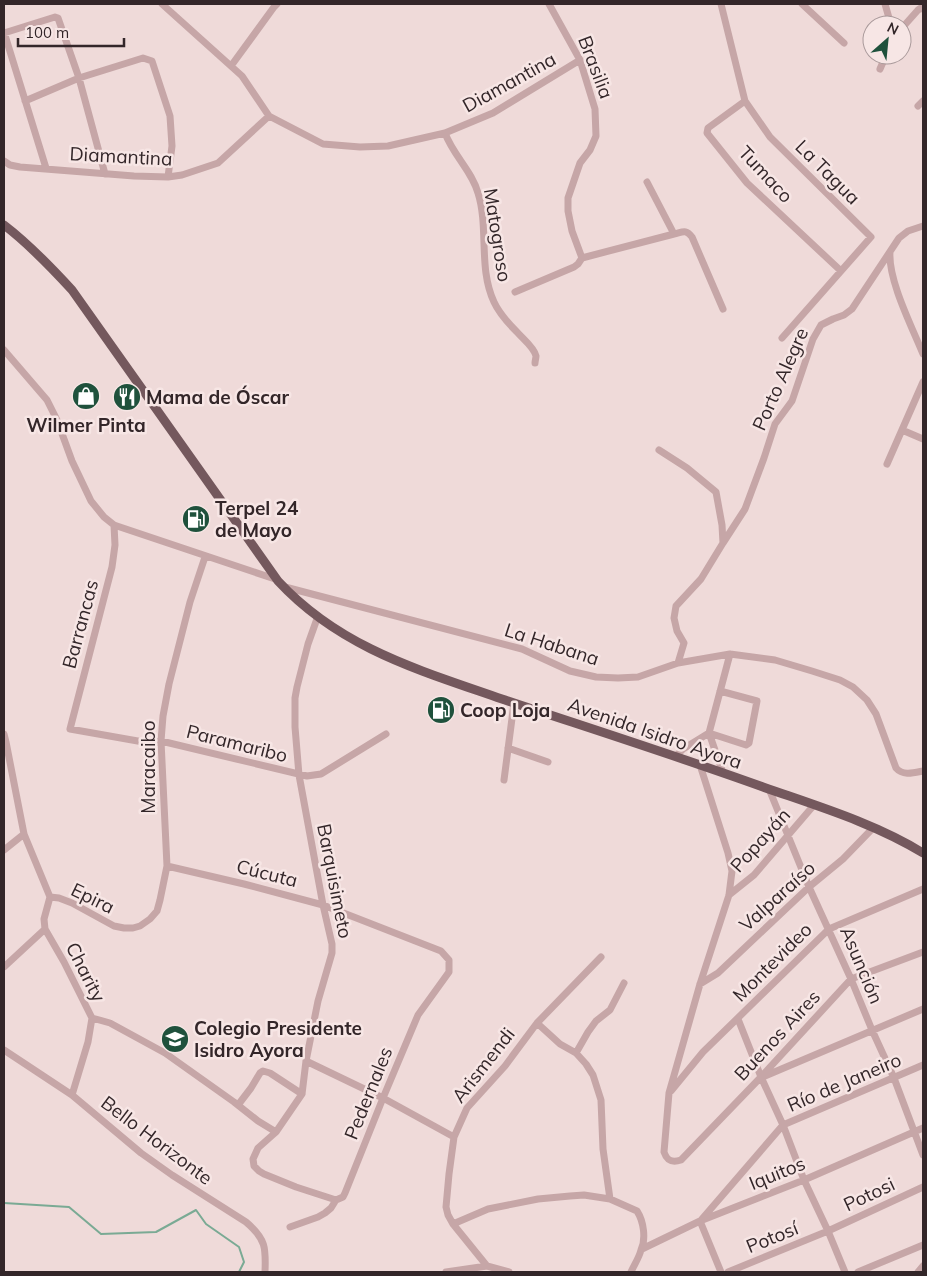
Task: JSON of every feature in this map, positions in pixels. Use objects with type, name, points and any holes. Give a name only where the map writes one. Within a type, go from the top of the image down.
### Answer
[{"type":"main road","name":"Avenida Isidro Ayora","points":[[4,224],[41,256],[72,290],[282,584],[297,600],[347,636],[401,663],[814,805],[873,828],[923,853]]},
{"type":"street","points":[[162,4],[242,76],[269,116]]},
{"type":"street","points":[[231,66],[274,6],[278,4]]},
{"type":"street","name":"Brasilia","points":[[549,4],[580,60],[595,109],[596,136],[590,150],[580,163],[568,198],[568,211],[572,231],[582,258]]},
{"type":"street","name":"La Tagua","points":[[721,4],[745,101],[770,138],[870,237],[782,338]]},
{"type":"street","points":[[802,4],[844,43]]},
{"type":"street","points":[[912,17],[922,8]]},
{"type":"street","points":[[46,168],[4,32],[55,17],[58,18],[79,78],[106,174]]},
{"type":"street","points":[[24,101],[79,78],[143,58],[152,61],[170,116],[172,146],[168,177]]},
{"type":"street","name":"Diamantina","points":[[4,161],[10,165],[20,167],[106,174],[168,177],[182,175],[218,163],[269,116],[323,144],[360,147],[388,146],[445,133],[492,113],[580,60]]},
{"type":"street","points":[[880,69],[882,65]]},
{"type":"street","name":"Tumaco","points":[[745,101],[708,128],[707,133],[747,182],[841,271]]},
{"type":"street","name":"Matogroso","points":[[445,133],[452,149],[478,192],[489,291],[501,314],[536,355],[535,363]]},
{"type":"street","points":[[647,182],[674,234]]},
{"type":"street","name":"Porto Alegre","points":[[724,543],[745,509],[775,424],[792,401],[813,339],[822,325],[844,315],[852,309],[899,238],[908,231],[923,226]]},
{"type":"street","points":[[515,292],[574,267],[582,258],[684,231],[692,237],[723,309]]},
{"type":"street","points":[[891,250],[894,280],[923,354]]},
{"type":"street","name":"La Habana","points":[[4,350],[47,400],[91,501],[104,517],[114,525],[282,584],[522,649],[570,671],[596,677],[638,677],[678,663],[730,654],[775,660],[812,670],[840,680],[853,688],[866,700],[876,714],[898,770],[906,773],[923,771]]},
{"type":"street","points":[[887,464],[923,382]]},
{"type":"street","points":[[902,430],[923,439]]},
{"type":"street","points":[[659,450],[687,468],[716,492],[724,543],[702,579],[676,606],[674,618],[677,631],[684,643],[678,663]]},
{"type":"street","name":"Barrancas","points":[[70,730],[112,567],[115,545],[114,525]]},
{"type":"street","name":"Maracaibo","points":[[150,920],[157,911],[167,866],[160,741],[163,716],[169,684],[190,602],[206,557]]},
{"type":"street","name":"Barquisimeto","points":[[318,616],[308,644],[295,698],[294,728],[299,775],[332,944],[332,953],[318,1001],[306,1061],[302,1094],[276,1132],[258,1148],[253,1160],[254,1166],[259,1171],[296,1187],[336,1200]]},
{"type":"street","points":[[723,773],[709,733],[730,654]]},
{"type":"street","points":[[676,756],[683,749],[709,733],[746,745],[749,743],[757,701],[720,691]]},
{"type":"street","points":[[504,780],[514,703]]},
{"type":"street","name":"Paramaribo","points":[[70,730],[149,743],[160,741],[307,776],[321,774],[386,734]]},
{"type":"street","points":[[5,739],[24,834],[50,896]]},
{"type":"street","points":[[508,748],[548,762]]},
{"type":"street","points":[[669,1093],[700,984],[729,895],[732,872],[728,853],[700,765]]},
{"type":"street","name":"Asunción","points":[[769,789],[809,887],[894,1078],[923,1155]]},
{"type":"street","name":"Popayán","points":[[729,895],[754,875],[814,805]]},
{"type":"street","name":"Valparaíso","points":[[700,984],[718,973],[809,887],[843,859],[873,828]]},
{"type":"street","points":[[4,850],[24,834]]},
{"type":"street","name":"Cúcuta","points":[[167,866],[323,905],[441,951]]},
{"type":"street","name":"Montevideo","points":[[669,1093],[703,1052],[829,929],[923,889]]},
{"type":"street","name":"Epira","points":[[50,896],[72,903],[114,926],[124,928],[140,926],[150,920]]},
{"type":"street","name":"Charity","points":[[50,896],[44,919],[45,929],[92,1018],[110,1023],[165,1053],[276,1132]]},
{"type":"street","points":[[4,967],[45,929]]},
{"type":"street","name":"Pedernales","points":[[290,1227],[318,1217],[331,1208],[336,1200],[340,1199],[345,1193],[418,1015],[449,972],[449,960],[441,951]]},
{"type":"street","name":"Buenos Aires","points":[[669,1093],[664,1152],[670,1161],[676,1162],[681,1160],[761,1077],[851,979],[923,952]]},
{"type":"street","name":"Arismendi","points":[[487,1266],[448,1215],[446,1206],[454,1137],[466,1108],[505,1066],[537,1023],[601,958]]},
{"type":"street","points":[[576,1053],[588,1032],[610,1010],[624,983]]},
{"type":"street","points":[[761,1077],[923,1010]]},
{"type":"street","points":[[72,1095],[88,1042],[92,1018]]},
{"type":"street","points":[[738,1019],[804,1180],[845,1272]]},
{"type":"street","points":[[537,1023],[560,1044],[576,1053],[594,1075],[601,1100],[604,1150],[610,1199]]},
{"type":"street","name":"Bello Horizonte","points":[[4,1050],[72,1095],[141,1153],[246,1222],[263,1242],[266,1252],[265,1272]]},
{"type":"street","points":[[306,1061],[383,1098],[454,1137]]},
{"type":"street","name":"Río de Janeiro","points":[[700,1221],[783,1125],[923,1065]]},
{"type":"street","points":[[238,1105],[263,1071],[270,1073],[302,1094]]},
{"type":"street","name":"Iquitos","points":[[642,1249],[700,1221],[804,1180],[923,1128]]},
{"type":"street","name":"Potosi","points":[[828,1231],[923,1187]]},
{"type":"street","points":[[453,1224],[488,1209],[538,1198],[584,1195],[610,1199],[631,1208],[640,1216],[643,1230],[642,1249],[631,1272]]},
{"type":"street","points":[[700,1221],[721,1272]]},
{"type":"street","name":"Potosí","points":[[728,1272],[828,1231]]},
{"type":"street","points":[[858,1272],[923,1245]]},
{"type":"street","points":[[446,1272],[487,1266],[509,1272]]},
{"type":"street","points":[[918,1272],[923,1266]]},
{"type":"waterway","points":[[4,1203],[69,1207],[101,1234],[156,1232],[196,1210],[206,1224],[239,1247],[244,1262],[239,1272]]},
{"type":"place","name":"Wilmer Pinta","points":[[86,396]]},
{"type":"place","name":"Mama de Óscar","points":[[127,397]]},
{"type":"place","name":"Terpel 24 de Mayo","points":[[196,519]]},
{"type":"place","name":"Coop Loja","points":[[441,710]]},
{"type":"place","name":"Colegio Presidente Isidro Ayora","points":[[175,1039]]}]
